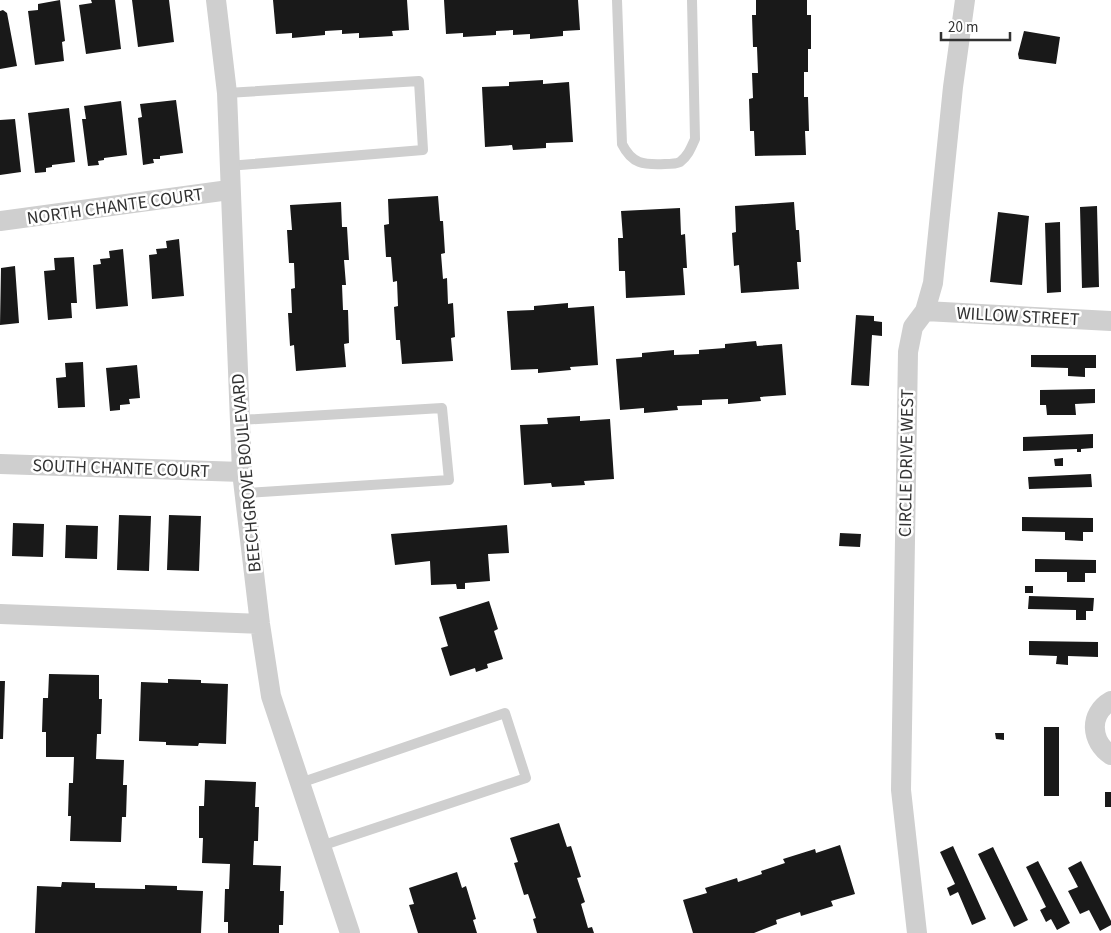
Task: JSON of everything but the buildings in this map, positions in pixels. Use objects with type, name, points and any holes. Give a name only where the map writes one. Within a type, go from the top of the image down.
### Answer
[{"type":"street","name":"BEECHGROVE BOULEVARD","points":[[216,0],[226,93],[242,472],[260,624],[271,696],[350,933]]},
{"type":"street","name":"CIRCLE DRIVE WEST","points":[[917,933],[902,780],[908,352],[913,327],[925,311],[933,283],[953,87],[965,0]]},
{"type":"street","name":"NORTH CHANTE COURT","points":[[0,221],[229,190]]},
{"type":"street","name":"WILLOW STREET","points":[[925,311],[1111,321]]},
{"type":"street","name":"SOUTH CHANTE COURT","points":[[0,464],[242,472]]},
{"type":"street","points":[[0,614],[260,624]]},
{"type":"street","points":[[1111,701],[1099,711],[1094,732],[1097,742],[1103,750],[1111,755]]},
{"type":"lane","points":[[617,0],[622,144],[628,155],[638,162],[650,164],[678,163],[687,155],[695,139],[692,0]]},
{"type":"lane","points":[[226,93],[419,81],[423,150],[228,166]]},
{"type":"lane","points":[[240,420],[442,408],[449,480],[245,492]]},
{"type":"lane","points":[[300,783],[505,713],[526,778],[322,846]]}]
